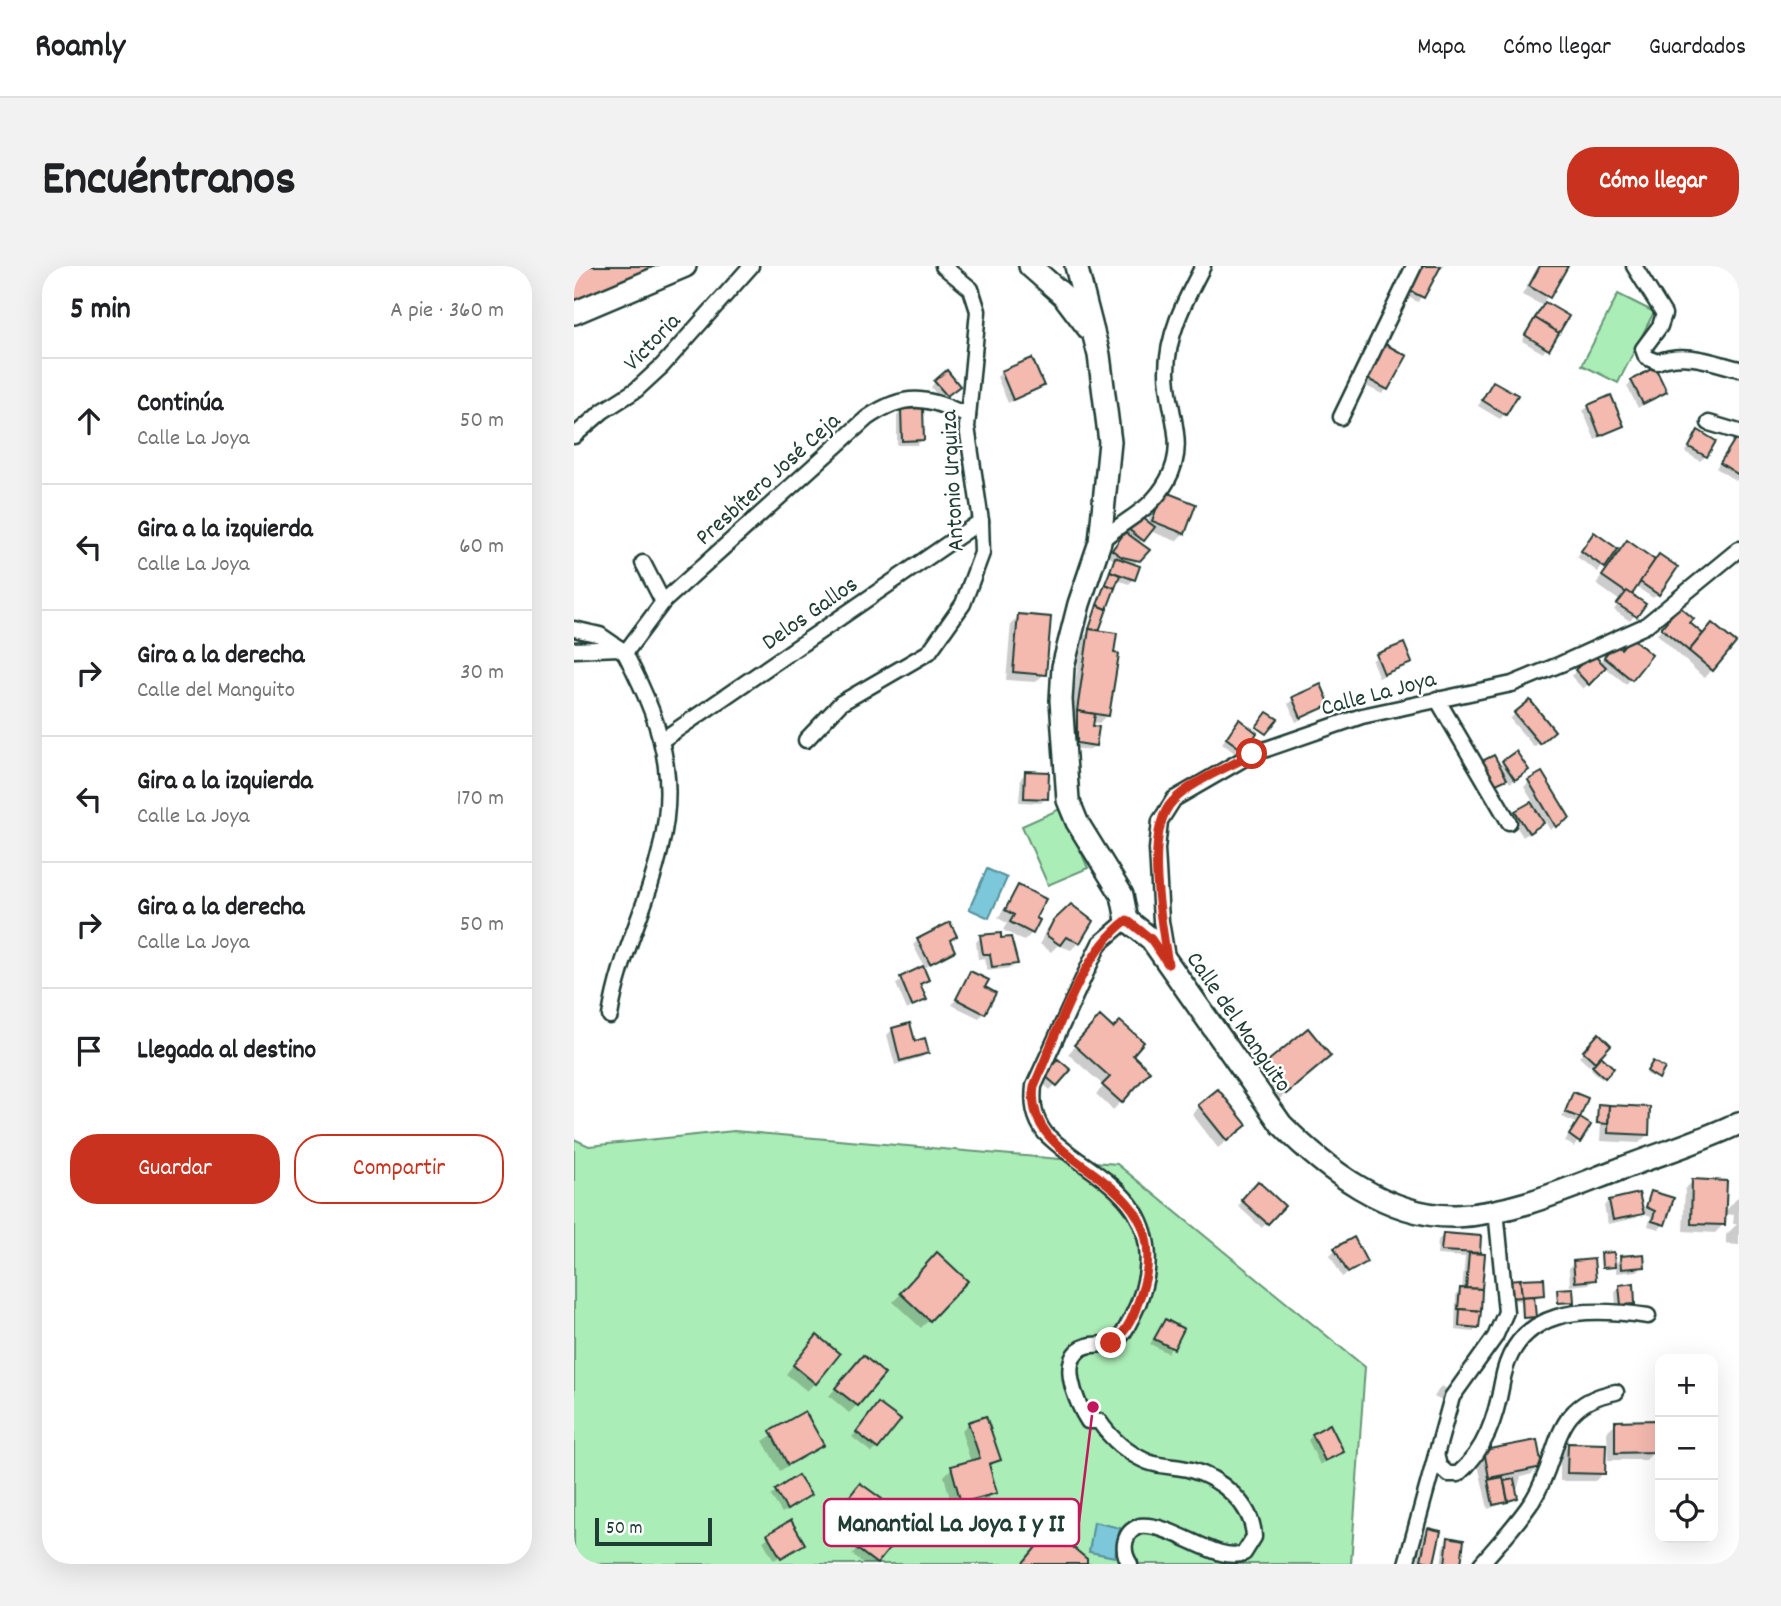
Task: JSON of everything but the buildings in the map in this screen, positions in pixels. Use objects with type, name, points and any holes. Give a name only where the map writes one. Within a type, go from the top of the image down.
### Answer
[{"type":"main road","points":[[574,313],[685,266]]},
{"type":"main road","points":[[1030,266],[1077,313],[1090,331],[1099,355]]},
{"type":"main road","points":[[1076,266],[1099,355],[1110,442],[1100,542],[1079,604],[1063,667],[1063,750],[1068,800],[1077,822],[1122,895],[1127,920]]},
{"type":"main road","name":"Calle del Manguito","points":[[1127,920],[1151,939],[1281,1124],[1307,1151],[1346,1180],[1381,1199],[1424,1212],[1455,1216],[1496,1210],[1557,1193],[1738,1126]]},
{"type":"street","name":"Victoria","points":[[574,436],[603,411],[636,390],[662,366],[751,266]]},
{"type":"street","name":"Antonio Urquiza","points":[[806,740],[841,703],[929,652],[964,604],[982,553],[981,521],[967,427],[978,311],[971,289],[943,266]]},
{"type":"street","points":[[1100,542],[1117,526],[1146,510],[1173,470],[1178,437],[1168,386],[1170,341],[1203,266]]},
{"type":"street","points":[[1341,417],[1414,266]]},
{"type":"street","points":[[1634,266],[1664,314],[1660,327],[1643,349],[1646,357],[1657,362],[1673,355],[1690,356],[1739,369]]},
{"type":"street","name":"Presbítero José Ceja","points":[[622,651],[663,602],[853,430],[887,404],[910,398],[943,405],[968,416]]},
{"type":"street","points":[[1709,423],[1739,432]]},
{"type":"street","name":"Delos Gallos","points":[[662,740],[981,521]]},
{"type":"street","name":"Calle La Joya","points":[[1168,964],[1161,921],[1157,849],[1160,821],[1174,799],[1252,754],[1363,716],[1512,684],[1645,626],[1739,549]]},
{"type":"street","points":[[643,563],[663,602]]},
{"type":"street","points":[[574,629],[600,635],[622,651],[650,700],[662,740],[668,804],[664,839],[619,967],[610,1016]]},
{"type":"street","points":[[574,650],[622,651]]},
{"type":"street","points":[[1437,699],[1509,822]]},
{"type":"street","points":[[1127,920],[1100,943],[1034,1086],[1036,1117],[1045,1133],[1129,1202],[1142,1224],[1148,1250],[1149,1262],[1142,1293],[1124,1333],[1111,1343],[1088,1346],[1076,1353],[1071,1364],[1073,1386],[1088,1421],[1099,1421],[1111,1438],[1129,1452],[1149,1462],[1201,1473],[1221,1484],[1243,1508],[1254,1536],[1244,1553],[1227,1557],[1167,1530],[1140,1525],[1130,1532],[1125,1541],[1124,1550],[1130,1564]]},
{"type":"street","points":[[1406,1564],[1452,1397],[1495,1337],[1506,1312],[1496,1210]]},
{"type":"street","points":[[1438,1449],[1439,1466],[1448,1474],[1458,1474],[1470,1461],[1490,1426],[1509,1360],[1525,1335],[1541,1322],[1593,1311],[1648,1316]]},
{"type":"street","points":[[1481,1564],[1533,1500],[1549,1468],[1566,1419],[1584,1403],[1616,1392]]},
{"type":"green space","points":[[1618,294],[1654,312],[1618,383],[1582,365]]},
{"type":"green space","points":[[1062,808],[1088,868],[1048,885],[1022,826]]},
{"type":"green space","points":[[734,1131],[1117,1164],[1365,1367],[1351,1564],[574,1564],[574,1139],[589,1146]]},
{"type":"water","points":[[987,869],[1007,878],[989,918],[969,909]]},
{"type":"water","points":[[1094,1522],[1120,1528],[1115,1557],[1089,1552]]},
{"type":"place","name":"Manantial La Joya I y II","points":[[1093,1407]]},
{"type":"route","points":[[1111,1343],[1124,1333],[1142,1293],[1149,1262],[1146,1237],[1142,1224],[1121,1193],[1045,1133],[1033,1107],[1034,1086],[1100,943],[1111,932],[1127,920],[1151,939],[1168,964],[1161,921],[1157,849],[1160,821],[1174,799],[1252,754]]}]
